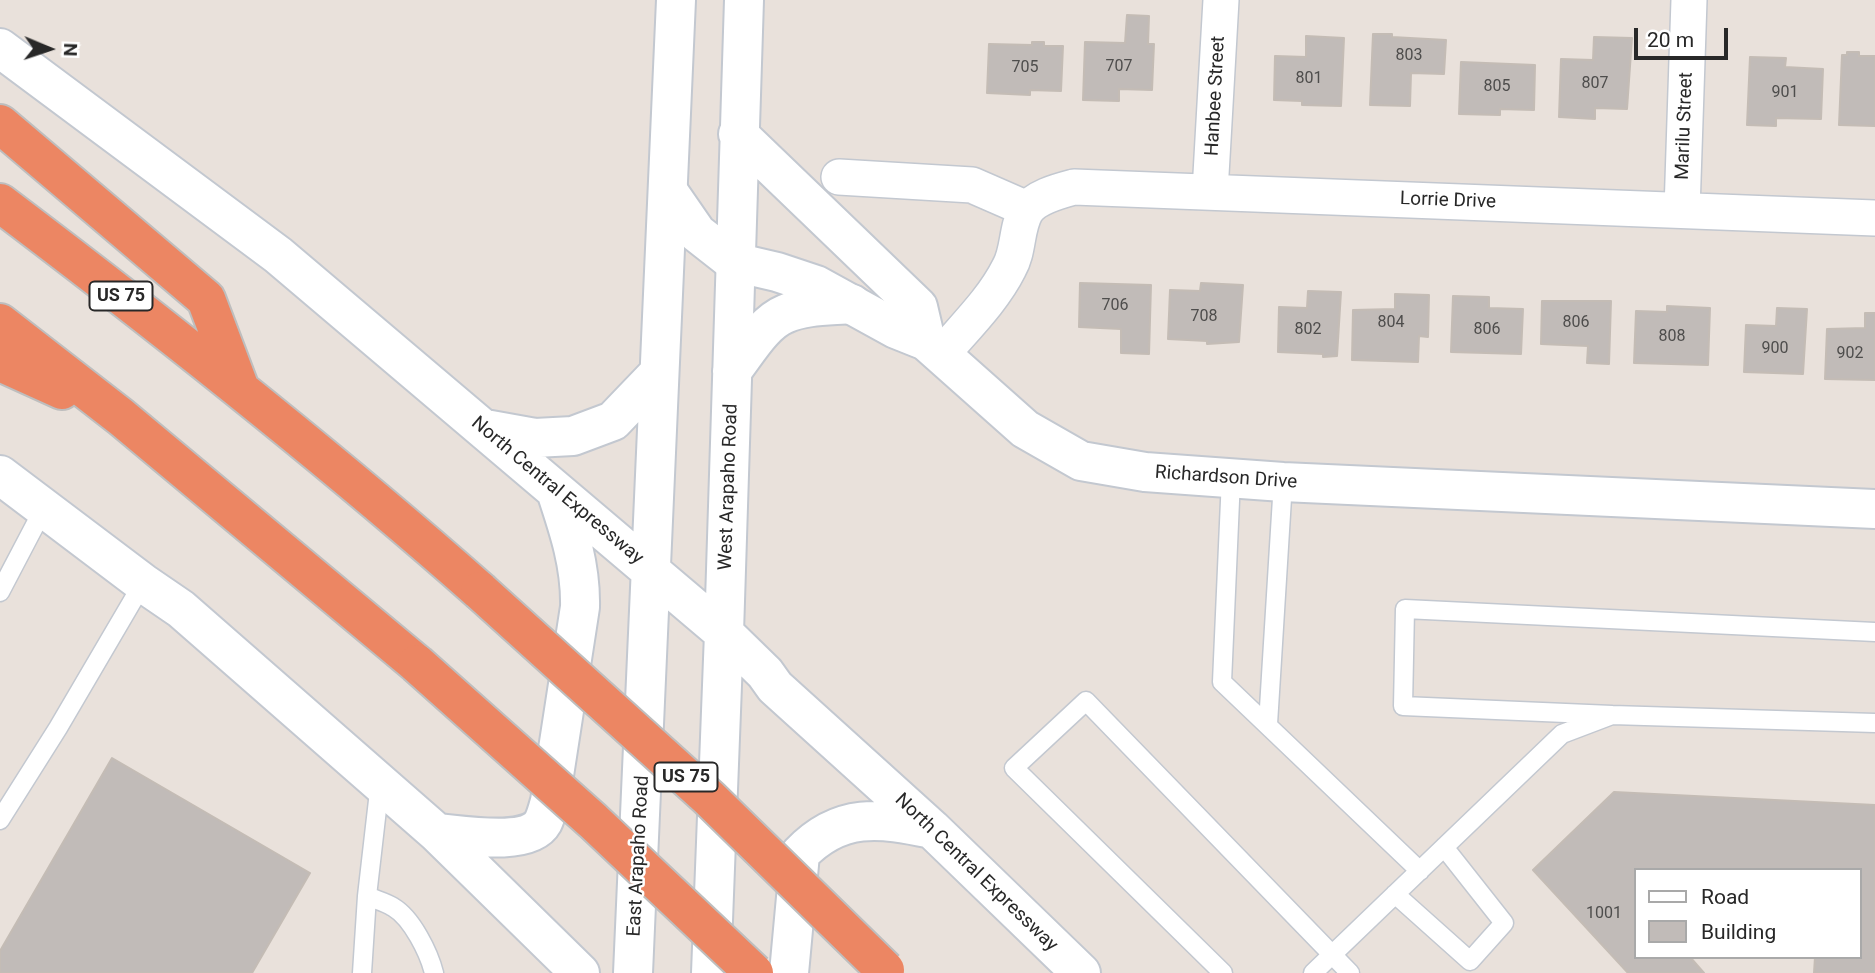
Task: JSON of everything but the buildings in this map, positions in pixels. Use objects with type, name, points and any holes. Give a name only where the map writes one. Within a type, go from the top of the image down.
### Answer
[{"type":"highway","points":[[0,124],[206,299],[241,390]]},
{"type":"highway","name":"US 75","points":[[0,203],[241,390],[480,591],[709,798],[886,972]]},
{"type":"highway","points":[[0,323],[121,417],[417,664],[593,821],[754,973]]},
{"type":"highway","points":[[0,362],[121,417]]},
{"type":"main road","points":[[651,571],[676,0]]},
{"type":"main road","name":"West Arapaho Road","points":[[711,973],[744,0]]},
{"type":"main road","name":"North Central Expressway","points":[[0,48],[278,255],[724,633],[765,673],[775,687],[932,829],[1081,973]]},
{"type":"main road","points":[[738,134],[918,307],[934,347]]},
{"type":"main road","name":"Richardson Drive","points":[[668,191],[697,233],[734,262],[816,285],[934,347],[1025,429],[1081,461],[1145,472],[1283,482],[1875,509]]},
{"type":"main road","points":[[732,370],[764,331],[783,314],[852,304]]},
{"type":"main road","points":[[482,428],[535,438],[573,436],[612,421],[659,373]]},
{"type":"main road","points":[[0,475],[181,609],[437,833],[580,973]]},
{"type":"main road","points":[[437,833],[513,837],[530,834],[542,824],[550,801],[580,607],[581,585],[572,538],[555,489]]},
{"type":"main road","name":"East Arapaho Road","points":[[633,973],[651,571]]},
{"type":"main road","points":[[789,973],[800,853],[813,840],[848,823],[866,820],[893,821],[932,829]]},
{"type":"street","name":"Hanbee Street","points":[[1210,192],[1221,0]]},
{"type":"street","name":"Marilu Street","points":[[1682,210],[1689,0]]},
{"type":"street","points":[[839,177],[972,185],[1027,209],[1010,267],[984,305],[934,347]]},
{"type":"street","name":"Lorrie Drive","points":[[1027,209],[1054,192],[1074,187],[1875,218]]},
{"type":"lane","points":[[1231,478],[1222,682],[1420,871]]},
{"type":"lane","points":[[1268,724],[1283,482]]},
{"type":"lane","points":[[0,592],[8,559],[44,508]]},
{"type":"lane","points":[[0,820],[58,728],[143,583]]},
{"type":"lane","points":[[1875,632],[1405,608],[1403,706],[1875,723]]},
{"type":"lane","points":[[1223,973],[1014,768],[1086,701],[1350,973]]},
{"type":"lane","points":[[1313,973],[1562,734],[1612,715]]},
{"type":"lane","points":[[362,973],[367,896],[380,783]]},
{"type":"lane","points":[[1395,894],[1470,961],[1504,923],[1444,847]]},
{"type":"lane","points":[[367,896],[396,908],[417,933],[431,960],[434,973]]}]
